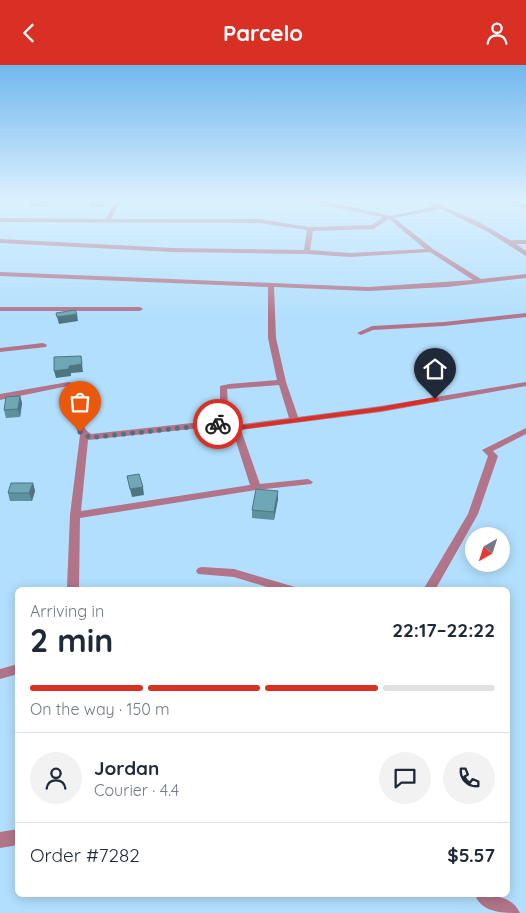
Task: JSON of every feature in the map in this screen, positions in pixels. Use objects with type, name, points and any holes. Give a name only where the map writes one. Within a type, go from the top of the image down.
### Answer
[{"type":"street","points":[[307,252],[309,240]]},
{"type":"street","points":[[419,240],[479,281]]},
{"type":"street","points":[[505,240],[526,254]]},
{"type":"street","points":[[0,241],[231,253],[307,252],[350,255],[431,249]]},
{"type":"street","points":[[510,242],[526,242]]},
{"type":"street","points":[[0,274],[368,289],[526,276]]},
{"type":"street","points":[[270,286],[272,338],[282,382],[294,421]]},
{"type":"street","points":[[0,309],[140,309]]},
{"type":"street","points":[[361,333],[372,328],[444,325],[526,315]]},
{"type":"street","points":[[0,350],[42,345]]},
{"type":"street","points":[[225,424],[223,388],[282,382]]},
{"type":"street","points":[[0,397],[68,384],[84,387],[87,392],[78,414],[78,427],[84,435],[75,515],[73,587]]},
{"type":"street","points":[[84,435],[96,437],[225,424],[236,428],[381,409],[526,384]]},
{"type":"street","points":[[236,428],[256,487]]},
{"type":"street","points":[[431,587],[473,514],[493,456],[487,449],[526,431]]},
{"type":"street","points":[[75,515],[256,487],[308,482]]},
{"type":"street","points":[[202,571],[234,573],[281,587]]},
{"type":"street","points":[[0,674],[15,670]]},
{"type":"street","points":[[0,840],[15,838]]},
{"type":"street","points":[[486,897],[510,913]]},
{"type":"building","points":[[75,310],[77,314],[57,317],[56,313]]},
{"type":"building","points":[[81,356],[82,364],[69,366],[69,369],[54,371],[54,357]]},
{"type":"building","points":[[20,396],[18,409],[4,410],[6,397]]},
{"type":"building","points":[[139,474],[143,487],[130,489],[127,476]]},
{"type":"building","points":[[11,483],[33,483],[29,493],[8,493]]},
{"type":"building","points":[[256,489],[278,491],[274,512],[252,510]]},
{"type":"way so far","points":[[80,432],[89,437],[96,437],[218,424]]},
{"type":"route","points":[[218,424],[229,424],[236,428],[381,409],[435,399]]}]
